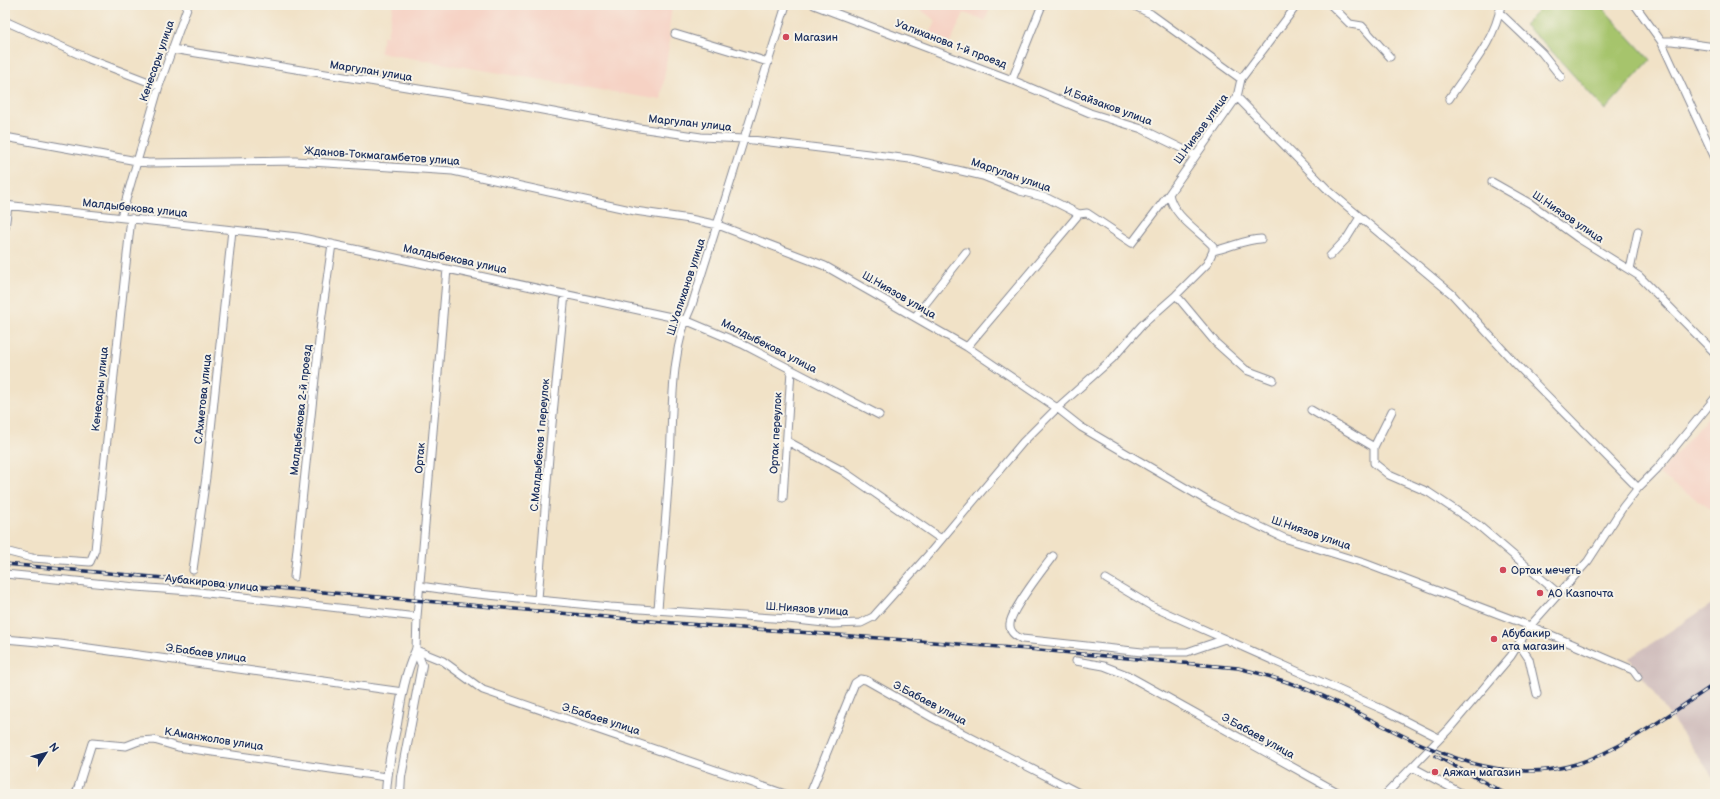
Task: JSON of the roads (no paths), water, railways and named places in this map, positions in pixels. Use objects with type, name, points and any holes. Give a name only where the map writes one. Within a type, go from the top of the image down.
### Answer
[{"type":"street","name":"Кенесары улица","points":[[121,217],[159,86],[188,5]]},
{"type":"street","name":"Ш.Уалиханов улица","points":[[658,609],[675,377],[681,334],[718,225],[786,5]]},
{"type":"street","name":"Уалиханова 1-й проезд","points":[[814,5],[1012,80]]},
{"type":"street","points":[[1012,80],[1042,5]]},
{"type":"street","points":[[1133,5],[1151,14],[1241,79]]},
{"type":"street","points":[[1236,97],[1241,79],[1297,5]]},
{"type":"street","points":[[1330,5],[1350,24],[1362,26],[1390,57]]},
{"type":"street","points":[[1635,5],[1661,42],[1715,158]]},
{"type":"street","points":[[1500,9],[1542,53],[1561,77]]},
{"type":"street","points":[[1449,99],[1488,44],[1498,21],[1500,9]]},
{"type":"street","points":[[5,21],[89,59],[159,86]]},
{"type":"street","points":[[675,34],[768,62]]},
{"type":"street","points":[[1661,42],[1672,41],[1715,47]]},
{"type":"street","name":"Маргулан улица","points":[[172,49],[505,103],[639,128],[701,137],[744,140],[910,159],[947,166],[983,176],[1020,192],[1047,198],[1079,214],[1087,213],[1132,243],[1169,194]]},
{"type":"street","name":"И.Байзаков улица","points":[[1012,80],[1090,113],[1142,129],[1195,155]]},
{"type":"street","name":"Ш.Ниязов улица","points":[[1169,194],[1236,97],[1329,191],[1452,294],[1514,362],[1638,488]]},
{"type":"street","name":"Жданов-Токмагамбетов улица","points":[[5,137],[136,162],[295,161],[453,171],[635,211],[690,219],[718,225]]},
{"type":"street","name":"Ш.Ниязов улица","points":[[1492,182],[1531,204],[1578,238],[1640,276],[1715,353]]},
{"type":"street","points":[[1169,194],[1171,203],[1178,214],[1200,232],[1213,246],[1213,251],[1231,247],[1252,239],[1260,239]]},
{"type":"street","points":[[5,228],[7,205]]},
{"type":"street","name":"Малдыбекова улица","points":[[7,205],[64,213],[131,218],[298,237],[685,320],[735,341],[879,415]]},
{"type":"street","points":[[967,347],[1079,214]]},
{"type":"street","points":[[1330,256],[1347,238],[1360,217]]},
{"type":"street","name":"Кенесары улица","points":[[5,551],[32,558],[90,562],[95,550],[131,218]]},
{"type":"street","name":"Ш.Ниязов улица","points":[[718,225],[825,266],[915,316],[967,347],[1057,408],[1081,427],[1213,504],[1284,538],[1364,563],[1530,626],[1633,670],[1638,677]]},
{"type":"street","name":"С.Ахметова улица","points":[[193,570],[206,477],[232,230]]},
{"type":"street","points":[[1630,270],[1638,232]]},
{"type":"street","name":"Малдыбекова 2-й проезд","points":[[294,578],[321,322],[332,244]]},
{"type":"street","name":"Ш.Ниязов улица","points":[[420,586],[468,593],[610,607],[658,609],[833,624],[861,623],[873,617],[1023,442],[1057,408],[1112,359],[1142,325],[1176,295],[1207,264],[1213,251]]},
{"type":"street","points":[[915,316],[966,252]]},
{"type":"street","name":"Ортак","points":[[386,794],[386,777],[403,692],[409,665],[416,650],[417,617],[447,269]]},
{"type":"street","name":"С.Малдыбеков 1 переулок","points":[[538,599],[550,444],[565,294]]},
{"type":"street","points":[[1176,295],[1216,343],[1246,370],[1273,380]]},
{"type":"street","name":"Ортак переулок","points":[[784,498],[791,370]]},
{"type":"street","points":[[1386,794],[1439,738],[1511,656],[1530,626],[1588,561],[1623,507],[1638,488],[1657,469],[1715,398]]},
{"type":"street","points":[[1311,410],[1374,448]]},
{"type":"street","points":[[1392,411],[1374,448],[1374,463],[1389,475],[1428,492],[1478,525],[1558,593]]},
{"type":"street","points":[[787,441],[843,471],[941,539]]},
{"type":"street","points":[[1053,556],[1017,608],[1009,623],[1011,631],[1015,636],[1022,639],[1142,652],[1187,652],[1225,639]]},
{"type":"street","name":"Аубакирова улица","points":[[5,574],[190,591],[417,617]]},
{"type":"street","points":[[1106,579],[1153,607],[1384,710],[1439,738]]},
{"type":"street","name":"Э.Бабаев улица","points":[[5,639],[68,645],[403,692]]},
{"type":"street","points":[[1519,644],[1529,659],[1537,694]]},
{"type":"street","name":"Ортак","points":[[400,794],[401,777],[422,665],[416,650]]},
{"type":"street","name":"Э.Бабаев улица","points":[[416,650],[443,661],[478,686],[490,692],[785,794]]},
{"type":"street","name":"Э.Бабаев улица","points":[[1076,661],[1104,666],[1127,676],[1341,794]]},
{"type":"street","name":"Э.Бабаев улица","points":[[810,794],[855,683],[861,679],[866,680],[933,718],[1081,794]]},
{"type":"street","name":"К.Аманжолов улица","points":[[76,794],[92,743],[126,746],[139,741],[154,740],[178,746],[386,777]]},
{"type":"street","points":[[1412,767],[1463,794]]},
{"type":"railway","points":[[5,564],[674,623],[1028,649],[1238,668],[1303,688],[1340,704],[1425,746],[1454,757],[1483,766],[1513,771],[1544,770],[1576,764],[1594,758],[1648,729],[1715,684]]},
{"type":"railway","points":[[1436,756],[1506,794]]},
{"type":"place","name":"Магазин","points":[[786,37]]},
{"type":"place","name":"Ортак мечеть","points":[[1503,570]]},
{"type":"place","name":"АО Казпочта","points":[[1540,593]]},
{"type":"place","name":"Абубакир ата магазин","points":[[1494,639]]},
{"type":"place","name":"Аяжан магазин","points":[[1435,772]]}]
